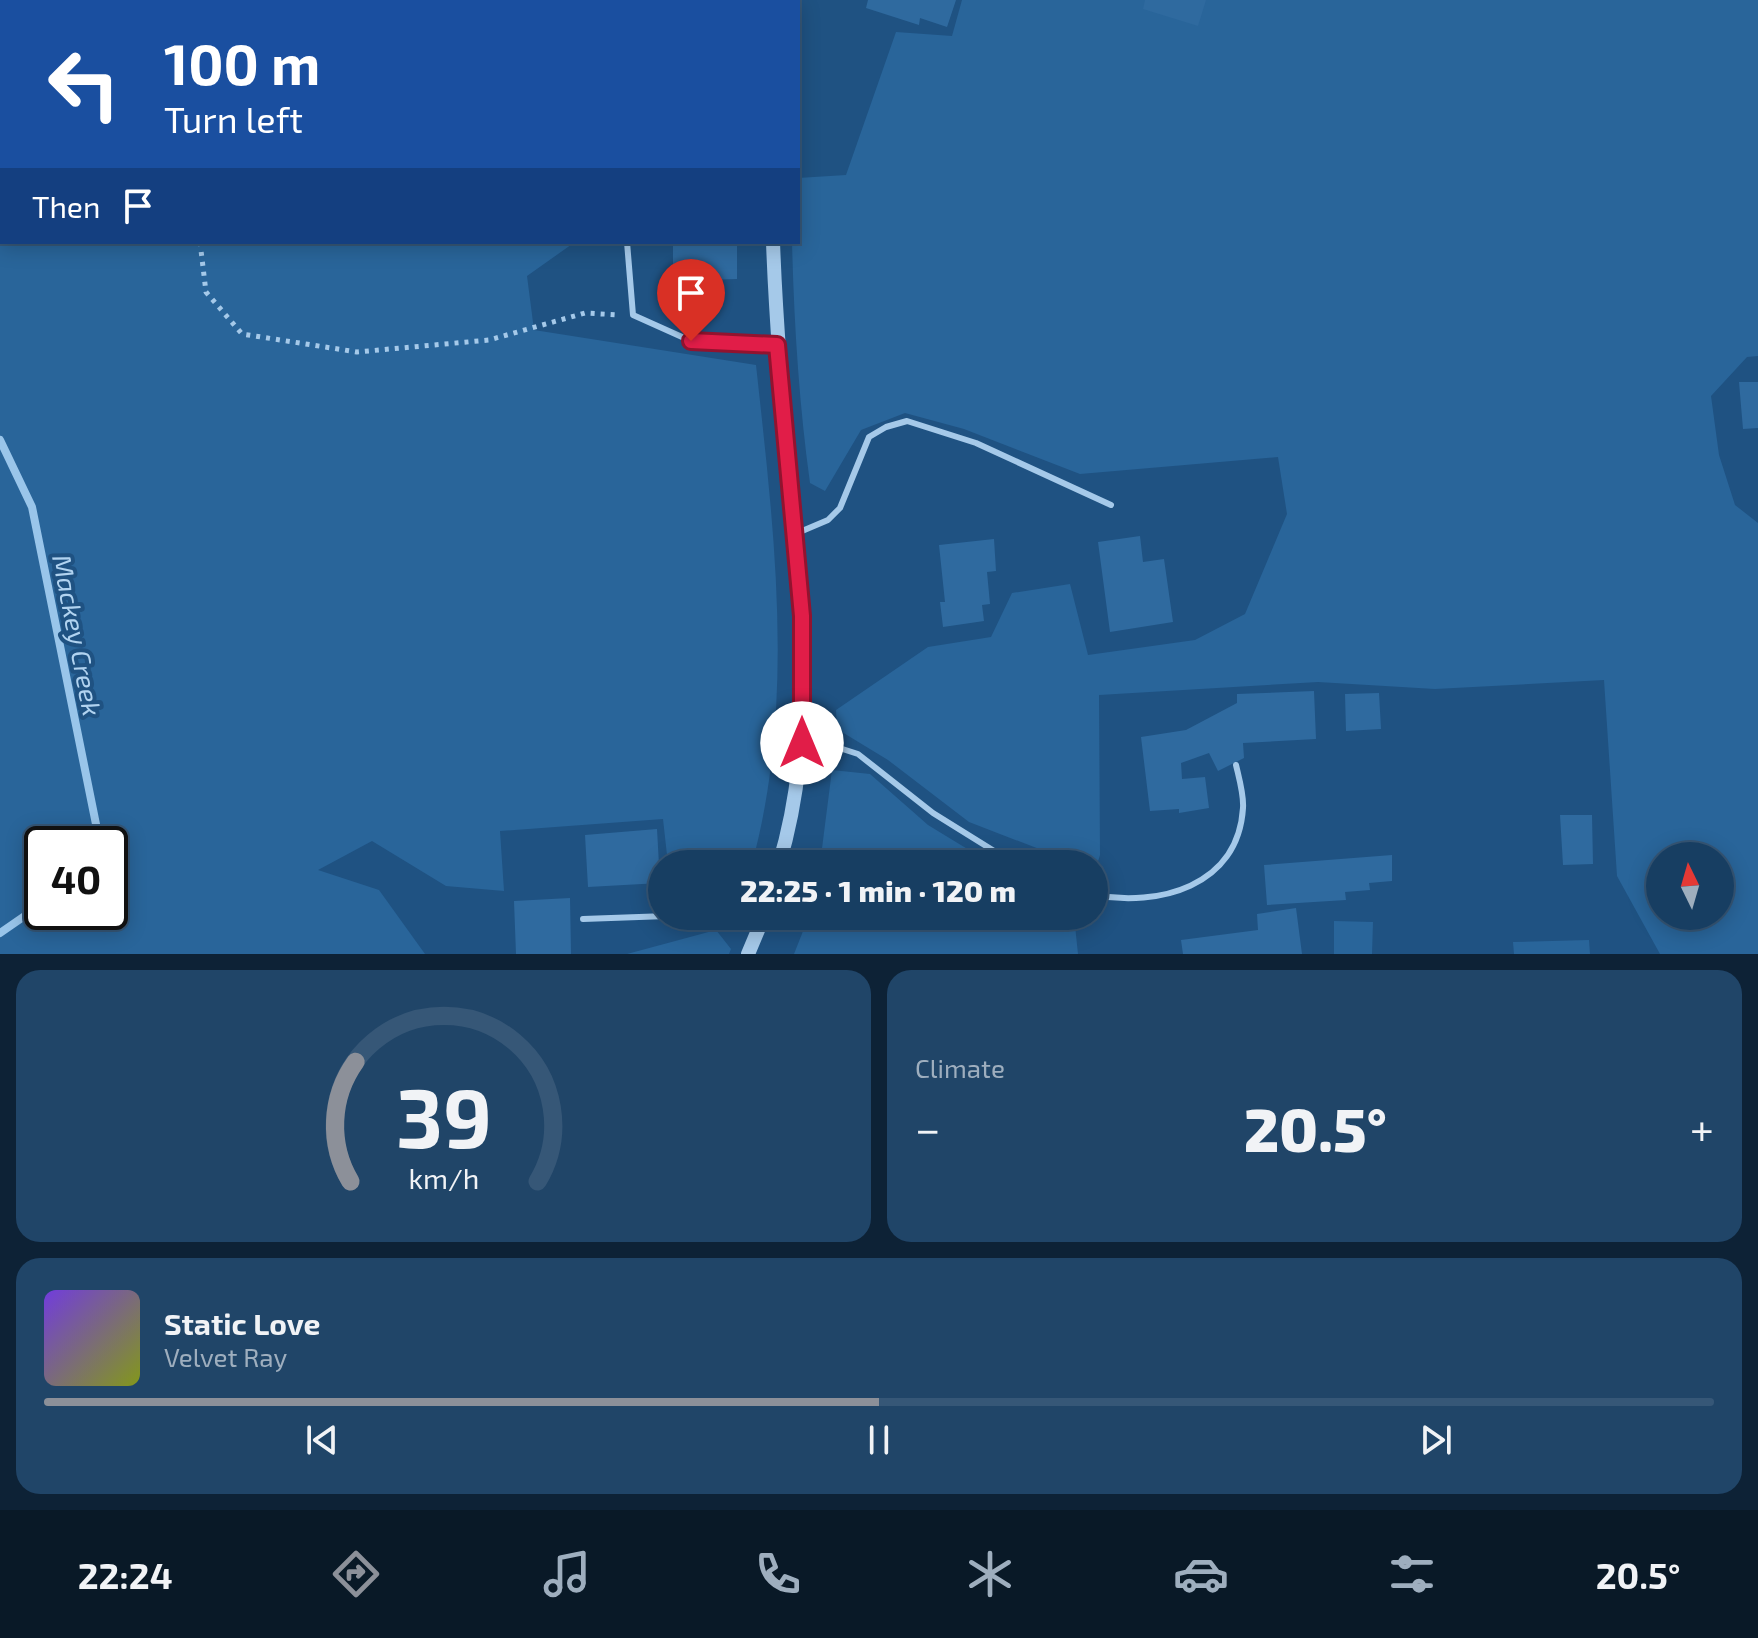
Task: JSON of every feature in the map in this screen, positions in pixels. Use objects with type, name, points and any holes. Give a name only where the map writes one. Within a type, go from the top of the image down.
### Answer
[{"type":"street","points":[[773,244],[777,345],[802,616],[802,749],[782,850]]},
{"type":"street","points":[[748,954],[758,930]]},
{"type":"lane","points":[[627,244],[633,315],[691,341],[777,345]]},
{"type":"lane","points":[[795,534],[828,520],[840,508],[869,437],[907,421],[976,443],[1111,505]]},
{"type":"lane","points":[[802,749],[830,745],[858,754],[933,813],[992,850]]},
{"type":"lane","points":[[1108,897],[1152,896],[1186,890],[1203,882],[1231,847],[1239,827],[1244,807],[1236,765]]},
{"type":"lane","points":[[583,919],[648,917]]},
{"type":"path","points":[[200,244],[206,292],[242,334],[357,352],[489,340],[585,313],[633,315]]},
{"type":"shaded area","points":[[962,0],[1758,0],[1758,356],[1747,357],[1711,396],[1719,455],[1735,505],[1758,523],[1758,954],[1660,954],[1647,930],[1734,930],[1734,842],[1646,842],[1646,929],[1617,876],[1604,680],[1435,689],[1318,682],[1099,695],[1100,850],[1042,850],[969,822],[888,760],[837,729],[836,710],[928,647],[991,637],[1012,593],[1070,584],[1088,655],[1195,640],[1245,614],[1287,514],[1278,457],[1080,474],[964,429],[905,413],[861,430],[825,491],[810,483],[800,393],[792,244],[800,244],[800,178],[846,175],[896,32],[952,36]]},
{"type":"shaded area","points":[[0,244],[572,244],[527,276],[534,330],[756,365],[774,553],[777,678],[774,740],[766,802],[755,850],[666,850],[663,819],[500,831],[504,891],[446,886],[372,841],[318,870],[379,890],[425,954],[0,954]]},
{"type":"shaded area","points":[[832,770],[870,774],[928,825],[969,850],[822,850]]},
{"type":"shaded area","points":[[1334,921],[1373,922],[1372,954],[1334,954]]},
{"type":"shaded area","points":[[716,930],[731,949],[729,954],[627,954]]},
{"type":"shaded area","points":[[803,930],[1075,930],[1078,954],[794,954]]},
{"type":"shaded area","points":[[1589,940],[1590,954],[1514,954],[1513,942]]},
{"type":"building","points":[[868,0],[956,0],[947,27],[920,18],[919,25],[866,8]]},
{"type":"building","points":[[1145,0],[1206,0],[1198,26],[1143,9]]},
{"type":"building","points":[[673,244],[737,244],[737,279],[673,281]]},
{"type":"building","points":[[1739,382],[1758,382],[1758,428],[1743,429]]},
{"type":"building","points":[[1140,536],[1143,562],[1164,559],[1173,622],[1110,632],[1098,542]]},
{"type":"building","points":[[994,539],[996,571],[987,572],[990,604],[982,605],[984,621],[943,627],[940,602],[945,602],[939,545]]},
{"type":"building","points":[[1314,691],[1316,739],[1243,743],[1244,758],[1218,771],[1209,753],[1181,763],[1182,779],[1205,777],[1209,808],[1179,813],[1179,809],[1150,811],[1141,737],[1186,730],[1237,703],[1237,694]]},
{"type":"building","points":[[1379,693],[1381,729],[1346,731],[1345,694]]},
{"type":"building","points":[[1560,815],[1592,815],[1593,864],[1563,865]]},
{"type":"building","points":[[657,829],[658,850],[648,850],[648,884],[588,887],[585,835]]},
{"type":"building","points":[[1392,855],[1392,881],[1369,883],[1370,890],[1345,892],[1346,900],[1267,905],[1264,865]]},
{"type":"building","points":[[570,898],[571,954],[516,954],[514,901]]},
{"type":"building","points":[[1296,908],[1302,954],[1183,954],[1181,940],[1258,930],[1257,914]]},
{"type":"waterway","name":"Mackey Creek","points":[[0,440],[32,507],[96,826]]},
{"type":"waterway","name":"Mackey Creek","points":[[0,933],[24,916]]},
{"type":"route","points":[[691,341],[777,345],[802,616],[802,743]]}]
